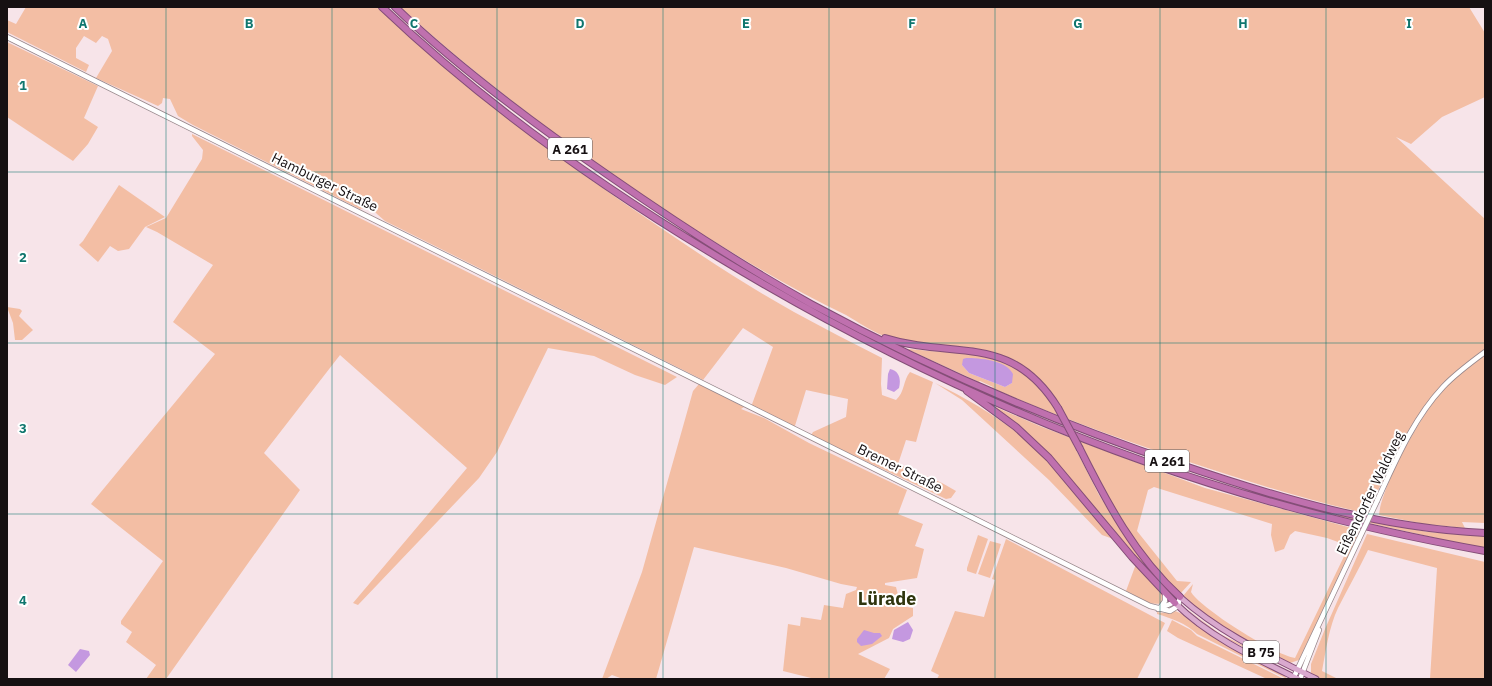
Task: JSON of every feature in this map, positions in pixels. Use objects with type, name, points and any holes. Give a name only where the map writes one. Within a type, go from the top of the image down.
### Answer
[{"type":"highway","name":"A 261","points":[[382,7],[438,57],[506,112],[580,167],[663,225],[833,324],[965,389],[1126,454],[1222,487],[1341,520],[1485,551]]},
{"type":"highway","name":"A 261","points":[[395,7],[443,50],[572,150],[636,194],[759,274],[867,333],[992,393],[1099,436],[1195,470],[1253,488],[1351,514],[1413,526],[1485,533]]},
{"type":"highway","points":[[867,333],[911,345],[974,351],[1003,359],[1035,379],[1049,394],[1058,408],[1104,499],[1125,532],[1156,572],[1180,597]]},
{"type":"highway","points":[[965,389],[974,398],[1016,427],[1049,458],[1176,604]]},
{"type":"main road","name":"Hamburger Straße","points":[[7,37],[515,288],[632,349]]},
{"type":"main road","name":"Bremer Straße","points":[[632,349],[1158,609]]},
{"type":"main road","name":"Eißendorfer Waldweg","points":[[1296,678],[1297,670],[1397,457],[1429,405],[1442,388],[1459,372],[1485,352]]},
{"type":"main road","points":[[1158,609],[1165,601],[1165,593]]},
{"type":"main road","points":[[1158,609],[1176,604],[1180,597]]},
{"type":"main road","name":"B 75","points":[[1180,597],[1201,616],[1226,632],[1316,679]]},
{"type":"main road","name":"Eißendorfer Waldweg","points":[[1296,678],[1303,673],[1332,598]]},
{"type":"main road","name":"B 75","points":[[1176,604],[1199,624],[1232,645],[1296,678]]},
{"type":"shaded area","points":[[26,7],[377,7],[444,66],[513,122],[621,201],[708,260],[759,292],[882,358],[882,395],[896,400],[901,393],[910,372],[933,382],[916,442],[906,440],[898,464],[942,483],[956,491],[951,498],[946,499],[842,450],[810,437],[813,432],[846,417],[848,399],[806,390],[794,429],[751,407],[773,347],[743,328],[703,380],[385,221],[363,199],[359,199],[363,208],[360,209],[193,125],[178,116],[170,99],[163,98],[162,103],[158,106],[96,78],[112,51],[108,39],[102,36],[96,43],[84,36],[76,48],[76,58],[89,65],[86,72],[7,32],[7,20],[16,24]]},
{"type":"shaded area","points":[[400,7],[1469,7],[1485,33],[1485,97],[1442,117],[1411,144],[1396,137],[1485,219],[1485,349],[1442,384],[1406,435],[1391,462],[1375,497],[1361,512],[1273,489],[1161,453],[1064,418],[992,388],[993,387],[907,349],[975,355],[1004,363],[1017,369],[1030,378],[1047,397],[1055,409],[1063,409],[1044,385],[1020,366],[1007,358],[977,349],[904,342],[884,336],[869,329],[751,264],[649,200],[521,108],[439,42]],"holes":[[[966,358],[987,360],[1012,383],[1005,387],[969,373],[962,365]]]},
{"type":"shaded area","points":[[7,42],[98,86],[84,118],[98,127],[88,144],[73,161],[7,117]]},
{"type":"shaded area","points":[[192,134],[677,377],[665,385],[635,375],[594,356],[548,348],[497,452],[479,478],[358,605],[353,603],[467,468],[340,355],[264,453],[300,490],[166,679],[146,679],[156,665],[126,642],[132,632],[121,624],[121,621],[163,561],[91,504],[215,354],[173,322],[213,265],[146,227],[166,218],[202,159],[203,150]]},
{"type":"shaded area","points":[[119,185],[165,217],[145,227],[129,249],[118,251],[110,246],[98,262],[79,245]]},
{"type":"shaded area","points":[[7,307],[20,309],[22,311],[19,316],[33,330],[22,340],[15,340],[13,323]]},
{"type":"shaded area","points":[[1485,355],[1485,523],[1462,522],[1465,528],[1424,524],[1379,515],[1382,501],[1396,465],[1429,409],[1449,383]]},
{"type":"shaded area","points":[[963,359],[985,359],[1005,366],[1010,369],[1013,374],[1012,383],[1005,387],[969,373],[962,365]]},
{"type":"shaded area","points":[[890,369],[898,374],[900,379],[899,388],[894,392],[887,389],[888,374]]},
{"type":"shaded area","points":[[935,383],[1000,420],[1030,443],[1057,469],[1116,540],[1102,535],[1049,480],[962,400]]},
{"type":"shaded area","points":[[699,384],[744,407],[741,409],[764,418],[809,443],[907,490],[898,514],[923,524],[915,546],[924,549],[917,578],[885,583],[885,585],[896,587],[901,606],[913,608],[913,616],[893,629],[889,638],[858,654],[890,669],[884,679],[815,679],[783,671],[788,624],[800,626],[801,617],[821,620],[824,605],[843,608],[846,594],[856,590],[857,587],[841,584],[786,568],[694,547],[656,679],[623,679],[612,675],[606,679],[602,679],[642,572],[693,391]]},
{"type":"shaded area","points":[[991,405],[1042,427],[1205,488],[1359,530],[1351,551],[1299,660],[1290,663],[1261,650],[1208,616],[1183,596],[1193,584],[1191,592],[1208,609],[1256,640],[1285,655],[1295,658],[1349,546],[1327,538],[1295,531],[1290,535],[1284,549],[1275,552],[1271,535],[1272,524],[1154,487],[1148,490],[1137,531],[1177,581],[1191,582],[1180,594],[1147,558],[1132,538],[1114,509],[1081,447],[1073,444],[1099,495],[1126,537],[1136,552],[1174,595],[1174,598],[1133,554],[1059,465],[1022,429],[990,406]]},
{"type":"shaded area","points":[[1338,516],[1428,532],[1485,536],[1485,549]]},
{"type":"shaded area","points":[[1367,534],[1485,562],[1485,679],[1430,679],[1437,568],[1368,550],[1338,608],[1328,639],[1322,671],[1338,679],[1321,679],[1311,673],[1311,664],[1325,629]]},
{"type":"shaded area","points":[[978,535],[988,539],[976,574],[967,571],[967,568]]},
{"type":"shaded area","points":[[1006,539],[1165,623],[1137,679],[937,679],[939,675],[931,671],[955,611],[984,617],[995,580],[992,579]]},
{"type":"shaded area","points":[[990,541],[1001,544],[990,578],[978,574]]},
{"type":"shaded area","points":[[1136,564],[1162,593],[1163,596],[1161,603],[1152,604],[1126,591]]},
{"type":"shaded area","points":[[1180,604],[1220,634],[1291,670],[1221,636]]},
{"type":"shaded area","points":[[1175,611],[1185,615],[1239,652],[1284,675],[1287,679],[1197,634],[1188,627],[1168,617],[1157,614],[1157,612],[1164,613]]},
{"type":"shaded area","points":[[1172,620],[1191,630],[1197,636],[1284,679],[1267,679],[1178,638],[1167,631]]},
{"type":"shaded area","points":[[908,622],[913,630],[910,639],[903,642],[892,639],[894,630]]},
{"type":"shaded area","points":[[864,630],[880,633],[882,636],[872,644],[861,646],[857,642],[857,639]]},
{"type":"shaded area","points":[[80,649],[89,651],[90,655],[76,672],[68,665]]},
{"type":"district","name":"Lürade","points":[[887,598]]}]
